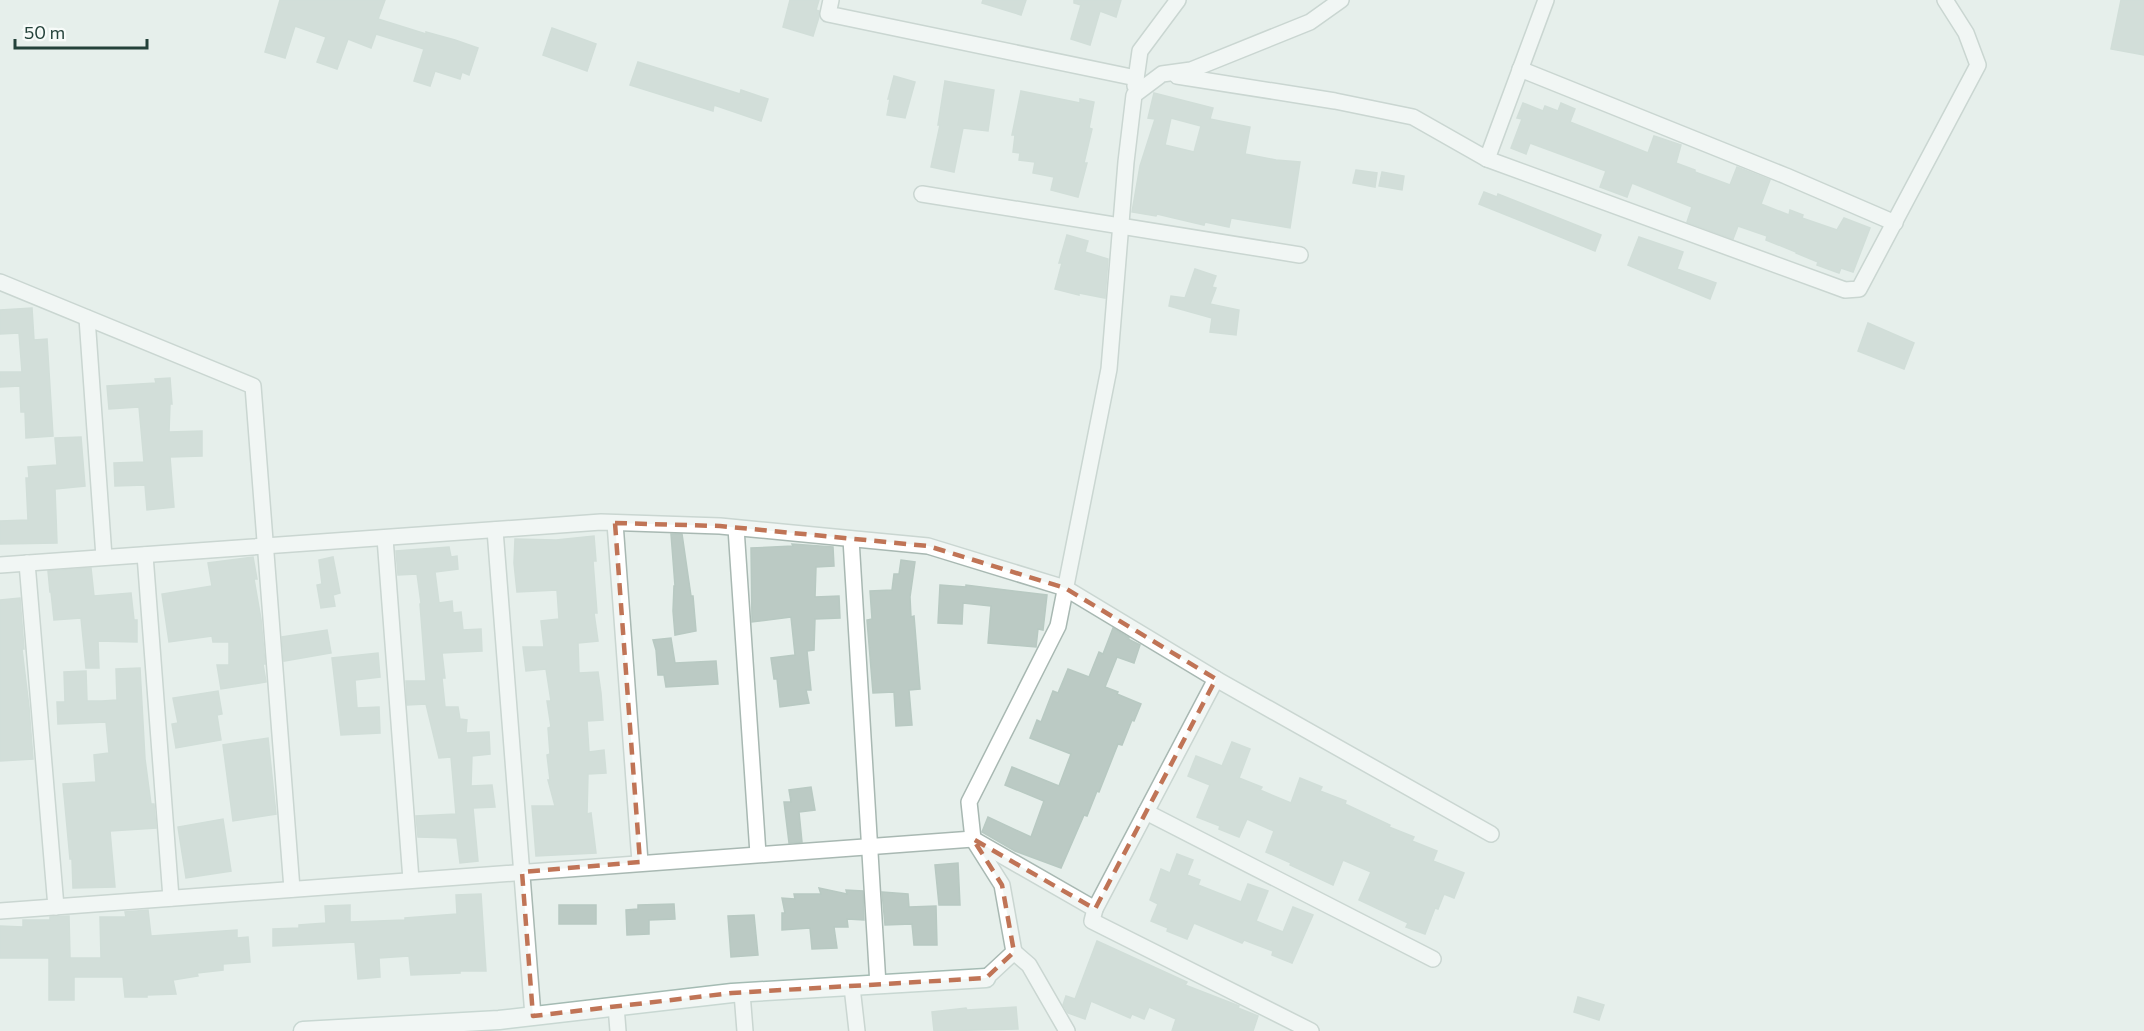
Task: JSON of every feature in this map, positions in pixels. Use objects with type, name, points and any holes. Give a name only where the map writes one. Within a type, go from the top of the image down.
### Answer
[{"type":"street","points":[[831,0],[828,14],[1136,78]]},
{"type":"street","points":[[1066,1031],[1029,964],[1014,952],[1002,885],[973,839],[969,802],[1058,626],[1109,369],[1126,162],[1140,51],[1178,0]]},
{"type":"street","points":[[1134,95],[1162,74],[1191,70],[1310,22],[1341,0]]},
{"type":"street","points":[[1487,159],[1546,0]]},
{"type":"street","points":[[1162,74],[1335,101],[1413,117],[1487,159],[1845,290],[1859,289],[1978,65],[1966,33],[1945,0]]},
{"type":"street","points":[[1520,69],[1786,176],[1894,223]]},
{"type":"street","points":[[922,194],[1300,255]]},
{"type":"street","points":[[0,282],[253,386],[292,889]]},
{"type":"street","points":[[87,318],[104,557]]},
{"type":"street","points":[[615,523],[640,862]]},
{"type":"street","points":[[0,565],[615,523],[736,528],[928,546],[1065,588],[1216,679],[1491,834]]},
{"type":"street","points":[[736,528],[758,854]]},
{"type":"street","points":[[495,530],[533,1016]]},
{"type":"street","points":[[385,538],[411,880]]},
{"type":"street","points":[[851,539],[878,985]]},
{"type":"street","points":[[145,555],[171,898]]},
{"type":"street","points":[[27,563],[56,907]]},
{"type":"street","points":[[1216,679],[1095,909],[1092,921],[1311,1031]]},
{"type":"street","points":[[1146,812],[1433,959]]},
{"type":"street","points":[[0,911],[973,839],[1095,909]]},
{"type":"street","points":[[303,1031],[499,1025],[533,1016],[742,993],[986,978],[1014,952]]},
{"type":"street","points":[[852,987],[857,1031]]},
{"type":"street","points":[[742,993],[746,1031]]},
{"type":"street","points":[[616,1006],[618,1031]]},
{"type":"highlighted area","points":[[615,523],[720,526],[928,546],[1065,588],[1216,679],[1095,909],[973,839],[1002,885],[1014,952],[986,978],[732,993],[533,1016],[522,872],[640,862]]},
{"type":"building","points":[[280,0],[385,0],[378,19],[478,48],[469,75],[462,72],[460,79],[435,71],[430,86],[414,81],[424,49],[376,34],[371,48],[348,39],[337,69],[317,62],[326,37],[295,26],[285,58],[265,52]]},
{"type":"building","points":[[790,0],[819,0],[816,10],[819,11],[819,17],[813,36],[783,27]]},
{"type":"building","points":[[983,0],[1026,0],[1021,15],[982,3]]},
{"type":"building","points":[[1074,0],[1121,0],[1116,17],[1100,11],[1090,45],[1071,39],[1081,5],[1074,3]]},
{"type":"building","points":[[2121,0],[2144,0],[2144,55],[2111,49]]},
{"type":"building","points":[[552,28],[596,44],[587,71],[543,55]]},
{"type":"building","points":[[638,62],[740,94],[741,90],[768,99],[761,121],[714,105],[713,111],[630,85]]},
{"type":"building","points":[[894,76],[915,82],[905,118],[887,115],[890,99],[888,99]]},
{"type":"building","points":[[945,81],[994,90],[988,131],[963,128],[954,172],[931,167],[940,125],[938,125]]},
{"type":"building","points":[[1021,91],[1080,103],[1080,99],[1094,102],[1089,128],[1092,129],[1084,163],[1087,163],[1078,197],[1051,190],[1054,177],[1033,173],[1035,162],[1019,160],[1020,153],[1013,152],[1015,135],[1012,135]]},
{"type":"building","points":[[1154,93],[1213,108],[1210,119],[1250,127],[1245,154],[1300,162],[1290,228],[1231,218],[1229,227],[1205,222],[1204,225],[1157,214],[1156,216],[1132,212],[1140,166],[1155,119],[1148,118]],"holes":[[[1171,118],[1201,126],[1194,152],[1165,145]]]},
{"type":"building","points":[[1523,103],[1543,111],[1545,106],[1558,111],[1561,103],[1575,109],[1570,122],[1648,153],[1654,136],[1681,145],[1676,163],[1730,185],[1737,167],[1770,180],[1761,204],[1789,215],[1790,210],[1803,215],[1802,218],[1837,230],[1844,218],[1870,228],[1853,272],[1841,268],[1839,273],[1817,265],[1818,262],[1766,240],[1767,236],[1738,226],[1733,239],[1687,222],[1692,207],[1632,183],[1627,197],[1600,187],[1606,171],[1530,143],[1526,154],[1511,148],[1522,119],[1517,118]]},
{"type":"building","points":[[1356,170],[1377,173],[1375,187],[1353,183]]},
{"type":"building","points":[[1382,172],[1404,176],[1402,190],[1379,186]]},
{"type":"building","points":[[1484,192],[1497,197],[1498,194],[1601,235],[1595,251],[1479,204]]},
{"type":"building","points":[[1067,235],[1088,241],[1085,252],[1108,259],[1105,298],[1055,289]]},
{"type":"building","points":[[1639,237],[1683,252],[1677,269],[1716,283],[1710,299],[1628,265]]},
{"type":"building","points":[[1195,269],[1216,276],[1212,287],[1216,288],[1210,304],[1239,310],[1236,335],[1210,332],[1212,318],[1169,306],[1171,296],[1185,298]]},
{"type":"building","points":[[32,308],[34,340],[47,339],[53,436],[26,438],[25,412],[21,412],[20,386],[0,387],[0,372],[22,372],[19,333],[0,334],[0,310]]},
{"type":"building","points":[[1868,323],[1914,343],[1904,369],[1858,351]]},
{"type":"building","points":[[170,378],[172,404],[170,404],[169,432],[202,431],[202,456],[170,457],[174,507],[147,510],[145,485],[115,486],[114,463],[144,462],[139,407],[109,409],[107,386],[156,383],[155,379]]},
{"type":"building","points":[[81,437],[85,486],[55,489],[57,543],[0,544],[0,521],[28,520],[26,478],[29,478],[28,467],[57,465],[55,438]]},
{"type":"building","points":[[671,534],[682,534],[691,596],[693,596],[696,631],[675,635],[673,611],[675,586]]},
{"type":"building","points":[[594,536],[596,561],[593,561],[597,613],[594,613],[598,641],[578,643],[579,673],[598,672],[601,693],[603,720],[587,721],[589,752],[604,750],[606,773],[588,774],[587,814],[591,813],[596,853],[536,856],[532,806],[555,806],[548,780],[550,780],[547,755],[550,754],[548,728],[551,727],[547,701],[551,701],[546,669],[526,671],[523,647],[544,647],[541,621],[559,619],[557,590],[517,592],[514,563],[515,539],[556,540]]},
{"type":"building","points":[[792,544],[833,547],[834,566],[816,567],[815,597],[839,596],[840,618],[815,619],[814,650],[807,651],[811,690],[806,690],[809,703],[780,707],[777,679],[774,679],[771,658],[795,655],[791,617],[752,622],[751,548],[793,546]]},
{"type":"building","points":[[449,547],[451,557],[457,556],[458,569],[435,572],[439,603],[452,601],[453,613],[461,612],[463,630],[481,629],[482,651],[442,653],[445,707],[458,707],[460,719],[467,720],[466,733],[489,732],[490,754],[472,756],[471,786],[492,785],[495,807],[473,808],[478,861],[460,863],[457,838],[418,837],[416,816],[456,814],[451,757],[439,758],[426,704],[407,705],[406,681],[426,681],[421,603],[417,574],[398,575],[396,551]]},
{"type":"building","points":[[253,557],[266,682],[221,689],[217,665],[229,665],[229,642],[213,642],[212,636],[169,642],[162,594],[212,586],[208,563]]},
{"type":"building","points":[[333,557],[340,593],[333,595],[335,606],[321,608],[317,585],[322,584],[319,560]]},
{"type":"building","points":[[901,560],[915,562],[910,597],[911,617],[914,616],[920,689],[909,690],[912,725],[896,726],[894,692],[873,693],[867,620],[872,619],[870,591],[892,590],[894,574],[899,574]]},
{"type":"building","points":[[91,568],[94,596],[131,593],[134,620],[137,620],[137,642],[98,641],[99,668],[86,668],[81,618],[54,620],[48,571]]},
{"type":"building","points":[[940,585],[966,587],[966,585],[1047,595],[1043,630],[1038,629],[1036,647],[988,643],[991,606],[963,603],[962,624],[938,623]]},
{"type":"building","points":[[20,598],[24,649],[22,649],[33,759],[0,761],[0,600]]},
{"type":"building","points":[[1113,628],[1140,645],[1134,663],[1117,657],[1105,687],[1141,704],[1122,745],[1118,744],[1099,792],[1097,791],[1087,816],[1084,815],[1061,868],[1015,851],[982,832],[988,817],[1031,837],[1044,801],[1005,785],[1012,767],[1059,786],[1071,754],[1030,738],[1037,720],[1041,722],[1053,691],[1058,693],[1068,669],[1089,677],[1099,652],[1103,654]]},
{"type":"building","points":[[327,630],[331,653],[284,661],[282,637]]},
{"type":"building","points":[[671,638],[675,663],[716,661],[718,684],[666,687],[664,675],[658,675],[653,640]]},
{"type":"building","points":[[378,653],[380,677],[355,680],[357,708],[379,707],[380,733],[341,735],[332,658]]},
{"type":"building","points":[[140,668],[145,759],[151,804],[154,804],[156,828],[110,831],[115,887],[73,888],[63,784],[96,782],[94,755],[109,753],[106,722],[58,724],[57,702],[65,702],[64,672],[86,671],[87,701],[102,701],[117,700],[116,669]]},
{"type":"building","points":[[218,691],[222,714],[217,715],[221,740],[176,748],[172,724],[178,723],[173,698]]},
{"type":"building","points":[[268,738],[276,814],[233,821],[223,745]]},
{"type":"building","points":[[1232,742],[1250,749],[1239,778],[1262,787],[1260,790],[1291,803],[1300,778],[1322,787],[1320,791],[1346,801],[1345,804],[1390,825],[1389,827],[1414,837],[1412,841],[1437,851],[1433,861],[1464,873],[1454,898],[1444,894],[1438,909],[1435,908],[1425,934],[1406,927],[1408,923],[1359,900],[1371,872],[1343,860],[1333,885],[1266,852],[1274,831],[1247,819],[1239,837],[1197,817],[1210,785],[1188,776],[1196,756],[1222,766]]},
{"type":"building","points":[[811,787],[815,810],[799,812],[802,842],[789,843],[784,802],[791,802],[789,790]]},
{"type":"building","points":[[223,819],[231,871],[186,878],[178,827]]},
{"type":"building","points":[[1177,854],[1193,860],[1187,875],[1200,880],[1198,885],[1241,902],[1248,884],[1268,891],[1256,921],[1283,932],[1293,907],[1313,915],[1292,963],[1272,955],[1273,951],[1244,940],[1242,943],[1194,923],[1187,939],[1151,921],[1158,904],[1150,900],[1161,869],[1170,873]]},
{"type":"building","points":[[958,863],[960,905],[939,905],[935,865]]},
{"type":"building","points":[[819,888],[847,894],[846,890],[863,891],[864,920],[847,919],[848,927],[834,927],[837,948],[812,949],[810,928],[782,930],[782,913],[785,913],[782,898],[795,899],[794,894],[821,894]]},
{"type":"building","points":[[882,892],[908,894],[909,907],[936,906],[937,945],[914,945],[912,924],[885,925]]},
{"type":"building","points":[[481,894],[486,971],[411,975],[409,956],[379,958],[380,977],[358,979],[355,942],[273,946],[273,929],[299,928],[299,925],[326,923],[325,906],[350,905],[350,922],[405,920],[405,918],[457,914],[456,895]]},
{"type":"building","points":[[674,904],[675,919],[649,920],[649,934],[627,935],[626,910],[638,909],[638,905]]},
{"type":"building","points":[[559,905],[596,905],[596,924],[559,924]]},
{"type":"building","points":[[148,910],[151,936],[237,930],[237,938],[248,937],[250,962],[223,964],[223,970],[197,973],[198,976],[173,980],[176,994],[147,995],[147,997],[125,997],[123,977],[74,977],[74,1000],[49,1000],[49,958],[0,958],[0,926],[23,927],[23,920],[50,920],[50,917],[69,916],[70,958],[101,958],[100,917],[126,917],[125,912]]},
{"type":"building","points":[[754,915],[758,955],[731,957],[728,916]]},
{"type":"building","points":[[1097,941],[1187,982],[1185,985],[1258,1016],[1253,1031],[1172,1031],[1176,1019],[1149,1007],[1144,1019],[1132,1014],[1130,1018],[1091,1001],[1085,1019],[1068,1013],[1063,1005],[1066,996],[1075,999]]},
{"type":"building","points":[[1578,997],[1604,1005],[1599,1020],[1574,1012]]},
{"type":"building","points":[[1016,1007],[1018,1029],[934,1031],[932,1012],[966,1008],[967,1010]]}]
